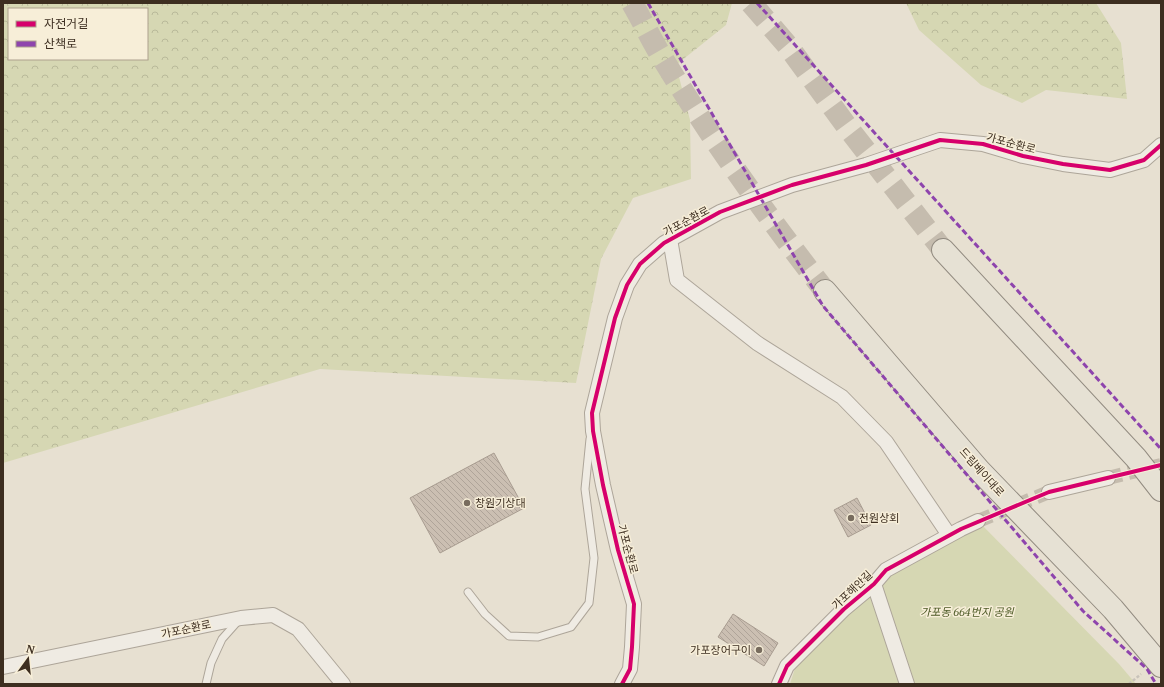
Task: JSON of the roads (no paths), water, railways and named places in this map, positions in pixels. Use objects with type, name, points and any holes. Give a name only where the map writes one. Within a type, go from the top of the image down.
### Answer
[{"type":"main road","points":[[942,250],[1136,458],[1161,490]]},
{"type":"main road","name":"드림베이대로","points":[[825,290],[978,470],[1113,609],[1161,666]]},
{"type":"street","name":"가포순환로","points":[[622,684],[630,669],[634,604],[618,550],[603,485],[593,431],[592,413],[615,318],[627,285],[640,264],[664,243],[720,212],[792,185],[866,165],[940,140],[983,144],[1036,159],[1110,170],[1144,160],[1161,144]]},
{"type":"street","points":[[670,240],[677,280],[757,343],[842,397],[886,442],[949,535]]},
{"type":"street","points":[[1050,492],[1108,478]]},
{"type":"street","name":"가포해안길","points":[[778,684],[787,666],[844,609],[874,584],[886,570],[949,535],[978,521]]},
{"type":"street","points":[[874,584],[907,684]]},
{"type":"street","name":"가포순환로","points":[[3,667],[241,618],[273,615],[298,629],[343,684]]},
{"type":"lane","points":[[468,592],[485,614],[509,636],[538,637],[571,627],[589,603],[594,558],[585,489],[592,413]]},
{"type":"lane","points":[[206,684],[211,663],[222,639],[241,618]]},
{"type":"tunnel","points":[[632,3],[659,52],[720,148],[761,206],[825,291]]},
{"type":"tunnel","points":[[751,3],[788,46],[848,128],[943,250]]},
{"type":"tunnel","points":[[1108,478],[1161,465]]},
{"type":"tunnel","points":[[978,521],[1049,492]]},
{"type":"place","name":"창원기상대","points":[[467,503]]},
{"type":"place","name":"전원상회","points":[[851,518]]},
{"type":"place","name":"가포장어구이","points":[[759,650]]},
{"type":"park label","name":"가포동 664번지 공원","points":[[967,612]]}]
